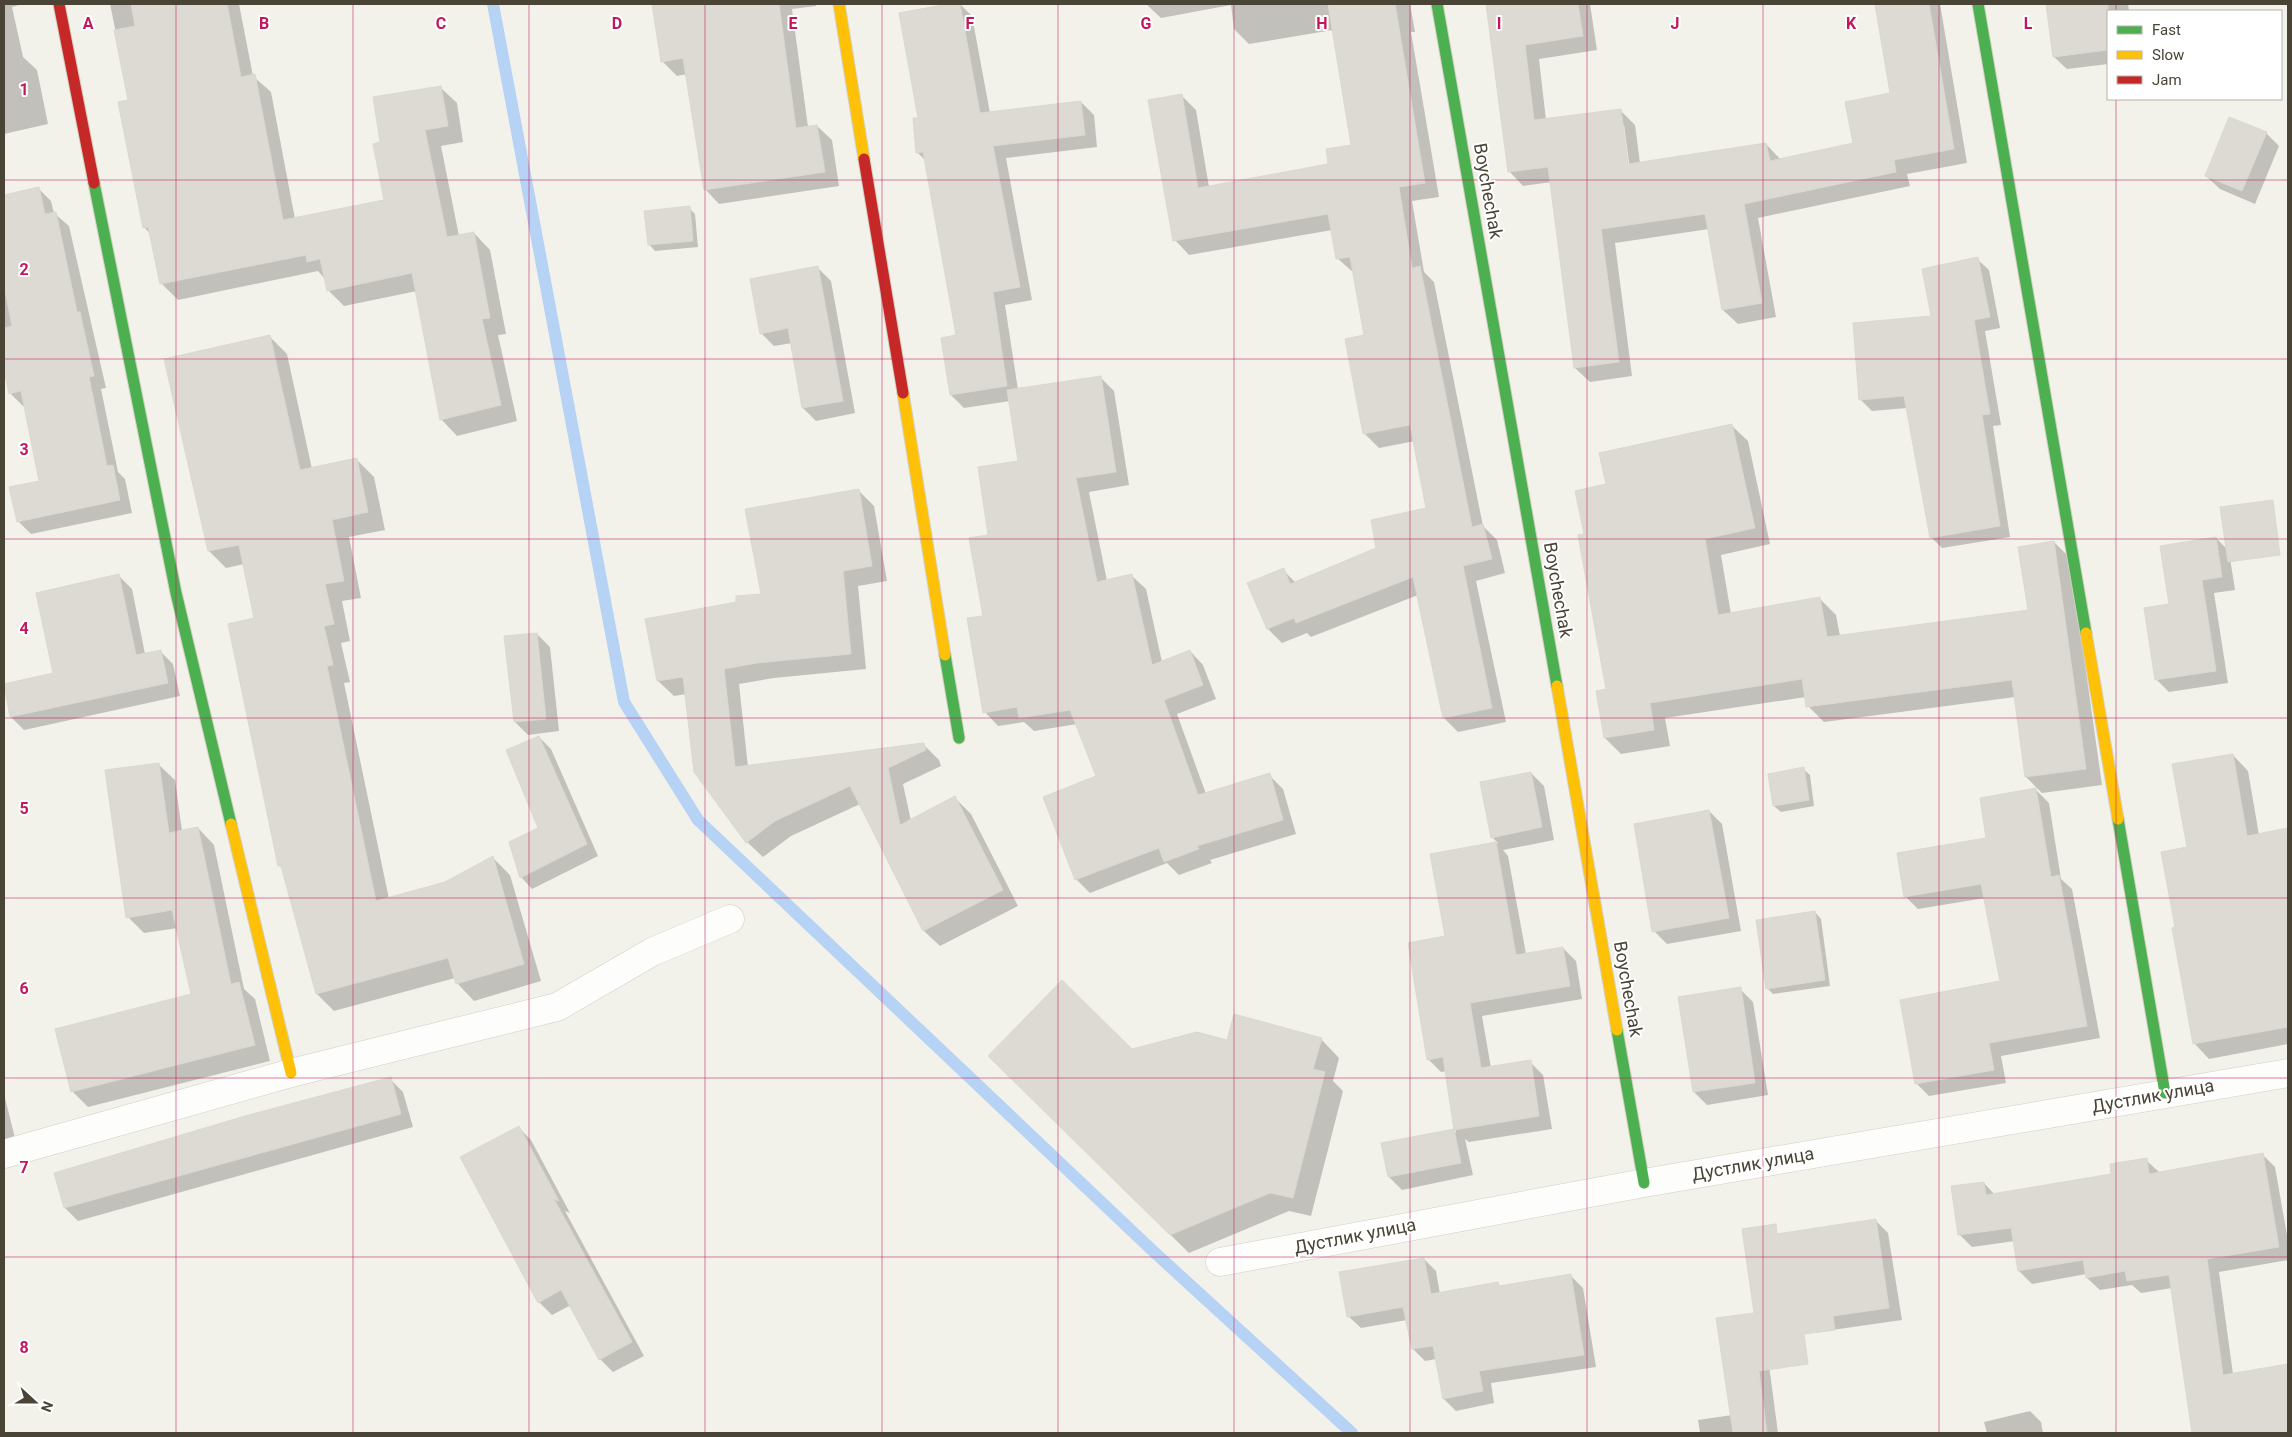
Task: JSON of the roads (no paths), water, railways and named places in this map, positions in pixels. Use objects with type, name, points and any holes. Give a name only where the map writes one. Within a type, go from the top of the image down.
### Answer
[{"type":"street","points":[[59,4],[176,593],[291,1073]]},
{"type":"street","points":[[839,4],[959,738]]},
{"type":"street","name":"Boychechak","points":[[1437,4],[1644,1183]]},
{"type":"street","points":[[1978,4],[2165,1094]]},
{"type":"street","points":[[4,1154],[291,1073],[557,1007],[652,952],[730,919]]},
{"type":"street","name":"Дустлик улица","points":[[1220,1262],[1644,1183],[2288,1073]]},
{"type":"waterway","points":[[493,4],[624,702],[698,820],[1153,1251],[1352,1433]]}]
